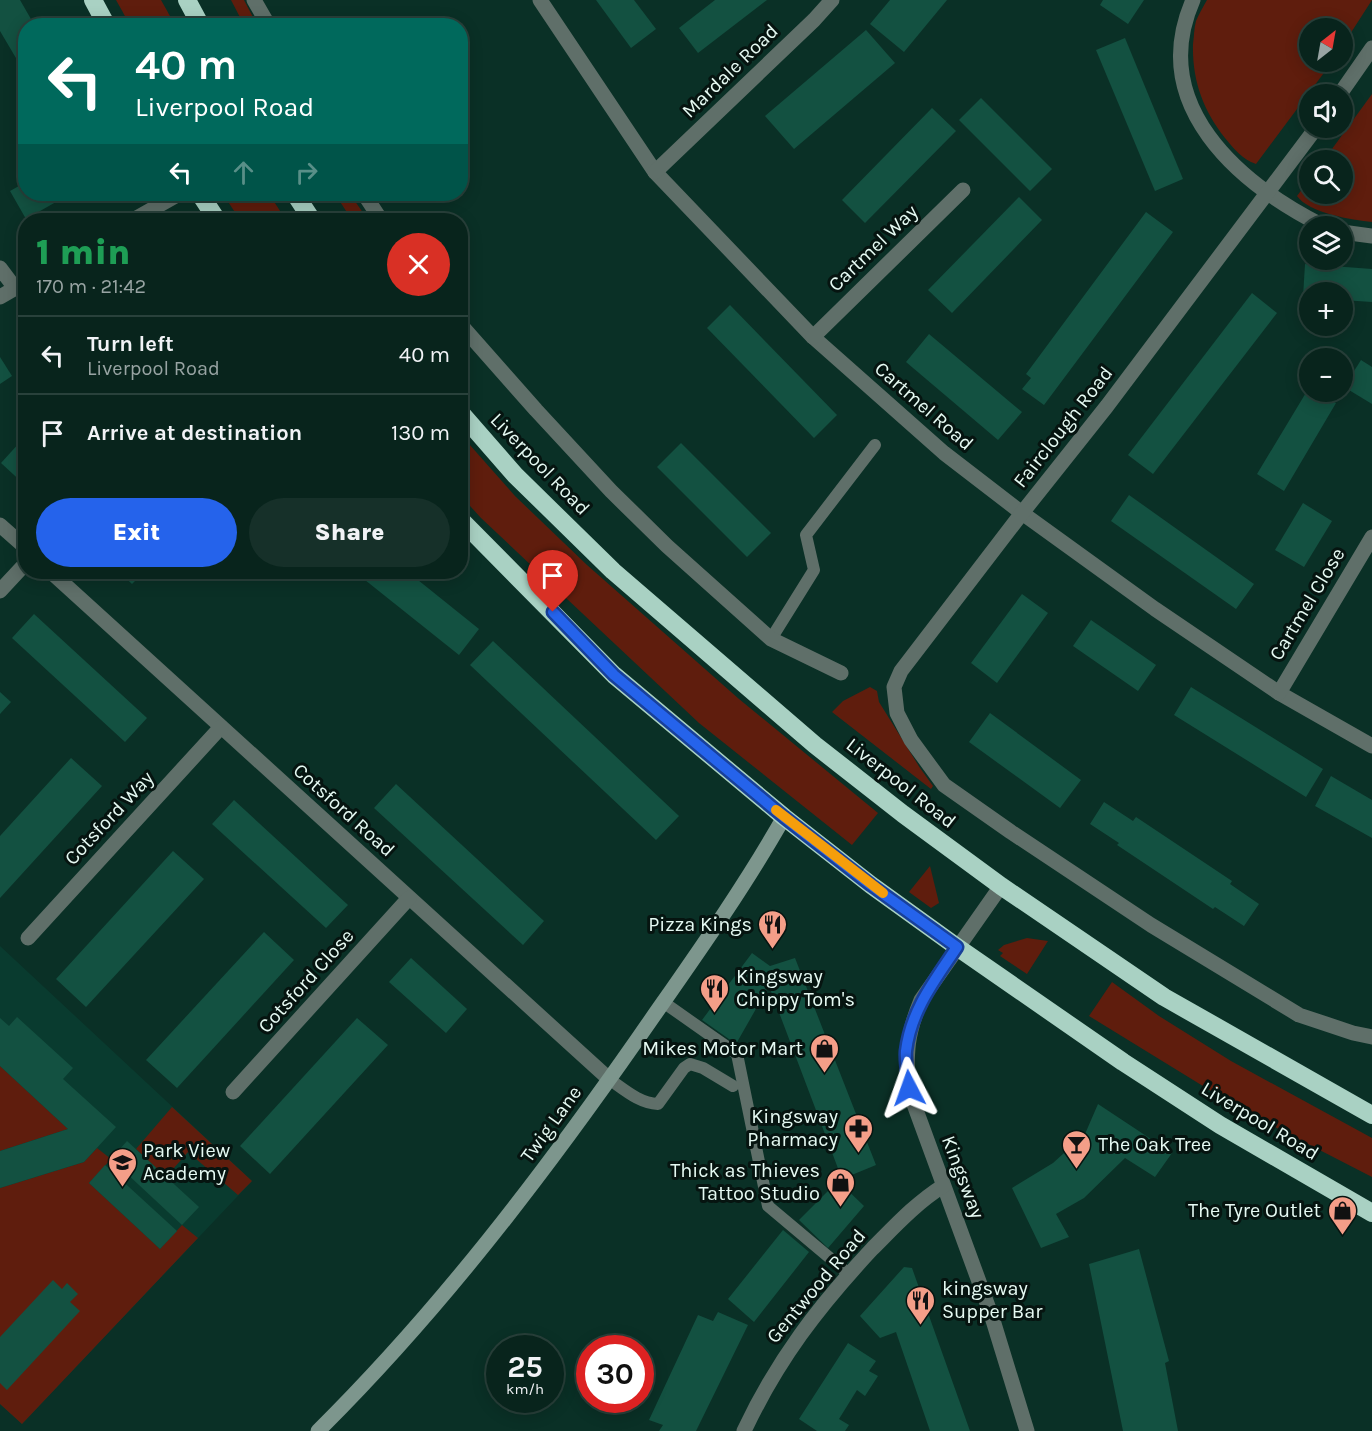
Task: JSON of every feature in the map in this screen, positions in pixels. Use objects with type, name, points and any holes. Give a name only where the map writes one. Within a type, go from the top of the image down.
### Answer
[{"type":"highway","points":[[93,0],[103,18]]},
{"type":"highway","points":[[187,0],[197,18]]},
{"type":"highway","name":"Liverpool Road","points":[[468,421],[515,475],[622,578],[815,745],[903,814],[1001,886],[1164,997],[1372,1116]]},
{"type":"highway","name":"Liverpool Road","points":[[468,527],[614,675],[784,817],[871,885],[1123,1062],[1220,1125],[1372,1213]]},
{"type":"street","points":[[254,0],[264,18]]},
{"type":"street","name":"Cartmel Road","points":[[540,0],[655,172],[813,337],[944,453],[1022,513],[1155,609],[1279,693],[1372,746]]},
{"type":"street","name":"Mardale Road","points":[[655,172],[832,0]]},
{"type":"street","points":[[1193,0],[1182,29],[1180,61],[1185,92],[1199,123],[1219,150],[1245,177],[1267,194],[1306,216]]},
{"type":"street","points":[[1347,84],[1372,48]]},
{"type":"street","name":"Fairclough Road","points":[[894,687],[901,671],[1107,406],[1309,138]]},
{"type":"street","name":"Cartmel Way","points":[[813,337],[963,190]]},
{"type":"street","points":[[145,213],[167,201]]},
{"type":"street","points":[[1353,233],[1372,236]]},
{"type":"street","points":[[0,268],[18,283]]},
{"type":"street","points":[[0,297],[18,286]]},
{"type":"street","points":[[468,333],[611,491],[667,546],[771,639],[841,673]]},
{"type":"street","points":[[0,525],[18,541]]},
{"type":"street","name":"Cartmel Close","points":[[1279,693],[1372,537]]},
{"type":"street","points":[[0,591],[18,572]]},
{"type":"street","name":"Cotsford Road","points":[[59,579],[609,1079]]},
{"type":"street","name":"Liverpool Road","points":[[894,687],[897,713],[911,740],[944,784],[1011,832],[1151,925],[1299,1015],[1372,1037]]},
{"type":"street","name":"Cotsford Way","points":[[28,938],[221,727]]},
{"type":"street","name":"Twig Lane","points":[[318,1431],[399,1346],[525,1195],[753,872],[784,817]]},
{"type":"street","name":"Kingsway","points":[[1001,886],[921,1000],[906,1052],[909,1088],[992,1317],[1027,1431]]},
{"type":"street","name":"Cotsford Close","points":[[233,1092],[409,898]]},
{"type":"street","name":"Gentwood Road","points":[[744,1431],[758,1401],[791,1345],[849,1274],[917,1203],[943,1186]]},
{"type":"lane","points":[[771,639],[814,570],[806,535],[875,445]]},
{"type":"lane","points":[[663,1002],[737,1054],[768,1206],[849,1274]]},
{"type":"lane","points":[[609,1079],[641,1101],[651,1104],[658,1104],[684,1068],[690,1064],[703,1068],[733,1086]]},
{"type":"shaded area","points":[[116,0],[161,0],[171,18],[126,18]]},
{"type":"shaded area","points":[[231,0],[244,0],[253,18],[240,18]]},
{"type":"shaded area","points":[[1207,0],[1372,0],[1353,29],[1353,18],[1299,18],[1299,72],[1325,72],[1316,84],[1299,84],[1299,106],[1256,164],[1242,156],[1225,138],[1200,94],[1193,57],[1196,21]]},
{"type":"shaded area","points":[[1372,94],[1372,222],[1353,219],[1353,216],[1339,216],[1321,211],[1306,204],[1353,204],[1353,150],[1331,150],[1340,138],[1353,138],[1353,120]]},
{"type":"shaded area","points":[[228,201],[274,201],[281,213],[235,213]]},
{"type":"shaded area","points":[[340,201],[355,201],[363,213],[347,213]]},
{"type":"shaded area","points":[[468,443],[515,496],[587,565],[739,699],[878,813],[852,845],[699,723],[468,504]]},
{"type":"shaded area","points":[[870,687],[877,691],[879,702],[933,786],[931,789],[832,712],[843,701]]},
{"type":"shaded area","points":[[930,866],[939,903],[931,908],[909,892]]},
{"type":"shaded area","points":[[1027,938],[1048,941],[1027,974],[1000,956],[1003,953],[998,950],[1004,945]]},
{"type":"shaded area","name":"Park View Academy","points":[[0,946],[252,1181],[22,1424],[0,1404]]},
{"type":"shaded area","points":[[1112,982],[1159,1016],[1231,1061],[1372,1138],[1372,1177],[1242,1110],[1089,1016]]},
{"type":"shaded area","points":[[0,1066],[68,1129],[0,1151]]},
{"type":"shaded area","points":[[172,1107],[252,1181],[238,1195],[188,1152],[166,1177],[136,1149]]},
{"type":"shaded area","points":[[97,1148],[111,1159],[89,1183],[160,1249],[182,1225],[198,1238],[22,1424],[0,1404],[0,1188],[84,1162]]},
{"type":"building","points":[[0,0],[20,0],[30,18],[18,18],[18,61],[0,31]]},
{"type":"building","points":[[596,0],[634,0],[656,29],[631,48]]},
{"type":"building","points":[[715,0],[767,0],[698,53],[679,28]]},
{"type":"building","points":[[890,0],[947,0],[904,52],[870,24]]},
{"type":"building","points":[[1103,0],[1144,0],[1128,24],[1100,5]]},
{"type":"building","points":[[866,30],[895,63],[794,149],[765,116]]},
{"type":"building","points":[[1125,38],[1183,179],[1155,191],[1096,50]]},
{"type":"building","points":[[981,98],[1052,169],[1030,191],[959,120]]},
{"type":"building","points":[[932,108],[956,131],[865,223],[842,200]]},
{"type":"building","points":[[18,186],[18,201],[58,201],[37,213],[23,213],[10,191]]},
{"type":"building","points":[[1019,197],[1042,220],[952,313],[928,290]]},
{"type":"building","points":[[1146,212],[1173,232],[1044,405],[1022,389],[1031,378],[1026,374]]},
{"type":"building","points":[[1372,269],[1372,302],[1353,301],[1353,282],[1304,282],[1305,270]]},
{"type":"building","points":[[1252,293],[1277,313],[1153,474],[1128,455]]},
{"type":"building","points":[[730,305],[837,415],[814,438],[707,328]]},
{"type":"building","points":[[929,334],[1022,412],[998,440],[906,362]]},
{"type":"building","points":[[0,357],[12,376],[0,384]]},
{"type":"building","points":[[1361,360],[1372,367],[1372,404],[1353,392],[1353,373]]},
{"type":"building","points":[[1300,402],[1336,403],[1284,491],[1257,474]]},
{"type":"building","points":[[681,443],[771,533],[747,557],[657,467]]},
{"type":"building","points":[[18,444],[18,479],[1,463]]},
{"type":"building","points":[[1129,495],[1254,584],[1236,609],[1111,521]]},
{"type":"building","points":[[1303,503],[1332,521],[1304,567],[1275,550]]},
{"type":"building","points":[[127,579],[137,579],[132,584]]},
{"type":"building","points":[[364,579],[417,579],[479,629],[459,655]]},
{"type":"building","points":[[1022,594],[1048,613],[997,683],[971,663]]},
{"type":"building","points":[[34,614],[147,718],[125,742],[12,638]]},
{"type":"building","points":[[1091,620],[1156,665],[1138,691],[1073,646]]},
{"type":"building","points":[[493,641],[679,816],[656,840],[470,665]]},
{"type":"building","points":[[1191,687],[1323,769],[1306,797],[1174,715]]},
{"type":"building","points":[[0,692],[11,702],[0,714]]},
{"type":"building","points":[[990,713],[1081,780],[1060,808],[969,742]]},
{"type":"building","points":[[71,758],[102,786],[0,898],[0,836]]},
{"type":"building","points":[[1331,776],[1372,800],[1372,838],[1315,806]]},
{"type":"building","points":[[396,784],[544,921],[523,945],[374,808]]},
{"type":"building","points":[[234,800],[348,905],[326,928],[212,824]]},
{"type":"building","points":[[1104,802],[1133,821],[1136,817],[1232,881],[1230,884],[1259,904],[1244,926],[1215,907],[1213,909],[1117,845],[1119,843],[1090,824]]},
{"type":"building","points":[[173,851],[204,879],[86,1007],[56,979]]},
{"type":"building","points":[[264,932],[294,960],[177,1088],[146,1060]]},
{"type":"building","points":[[752,953],[770,966],[795,958],[876,1165],[842,1179],[769,986],[736,1044],[702,1020]]},
{"type":"building","points":[[411,958],[467,1009],[446,1033],[389,982]]},
{"type":"building","points":[[17,1017],[73,1068],[63,1079],[116,1127],[84,1162],[0,1188],[0,1151],[68,1129],[0,1066],[0,1018],[9,1026]]},
{"type":"building","points":[[357,1018],[388,1045],[270,1174],[240,1146]]},
{"type":"building","name":"The Oak Tree","points":[[1098,1104],[1172,1153],[1155,1177],[1125,1158],[1084,1198],[1056,1214],[1069,1237],[1041,1248],[1012,1188],[1053,1163],[1085,1134]]},
{"type":"building","points":[[127,1141],[199,1207],[182,1225],[111,1159]]},
{"type":"building","points":[[105,1165],[177,1231],[160,1249],[89,1183]]},
{"type":"building","points":[[838,1181],[864,1206],[828,1248],[799,1220]]},
{"type":"building","points":[[783,1230],[809,1252],[754,1322],[728,1299]]},
{"type":"building","points":[[1139,1249],[1169,1361],[1165,1363],[1178,1431],[1123,1431],[1089,1264]]},
{"type":"building","points":[[904,1267],[912,1268],[970,1431],[930,1431],[896,1332],[880,1338],[860,1316]]},
{"type":"building","points":[[53,1280],[62,1289],[67,1283],[78,1294],[70,1302],[80,1311],[7,1390],[0,1383],[0,1337]]},
{"type":"building","points":[[718,1312],[748,1325],[696,1431],[659,1431],[663,1425],[649,1420],[698,1315],[713,1321]]},
{"type":"building","points":[[848,1343],[876,1361],[869,1371],[878,1376],[865,1396],[857,1390],[839,1419],[849,1425],[845,1431],[817,1431],[799,1419]]},
{"type":"slow traffic","points":[[776,810],[883,893]]},
{"type":"place","name":"Pizza Kings","points":[[773,950]]},
{"type":"place","name":"Kingsway Chippy Tom's","points":[[715,1014]]},
{"type":"place","name":"Mikes Motor Mart","points":[[824,1074]]},
{"type":"place","name":"Kingsway Pharmacy","points":[[859,1154]]},
{"type":"place","name":"The Oak Tree","points":[[1077,1170]]},
{"type":"place","name":"Park View Academy","points":[[122,1188]]},
{"type":"place","name":"Thick as Thieves Tattoo Studio","points":[[841,1208]]},
{"type":"place","name":"The Tyre Outlet","points":[[1342,1236]]},
{"type":"place","name":"kingsway Supper Bar","points":[[921,1326]]},
{"type":"route","points":[[553,612],[614,675],[784,817],[871,885],[957,947],[921,1000],[914,1018],[906,1052],[909,1088]]}]
